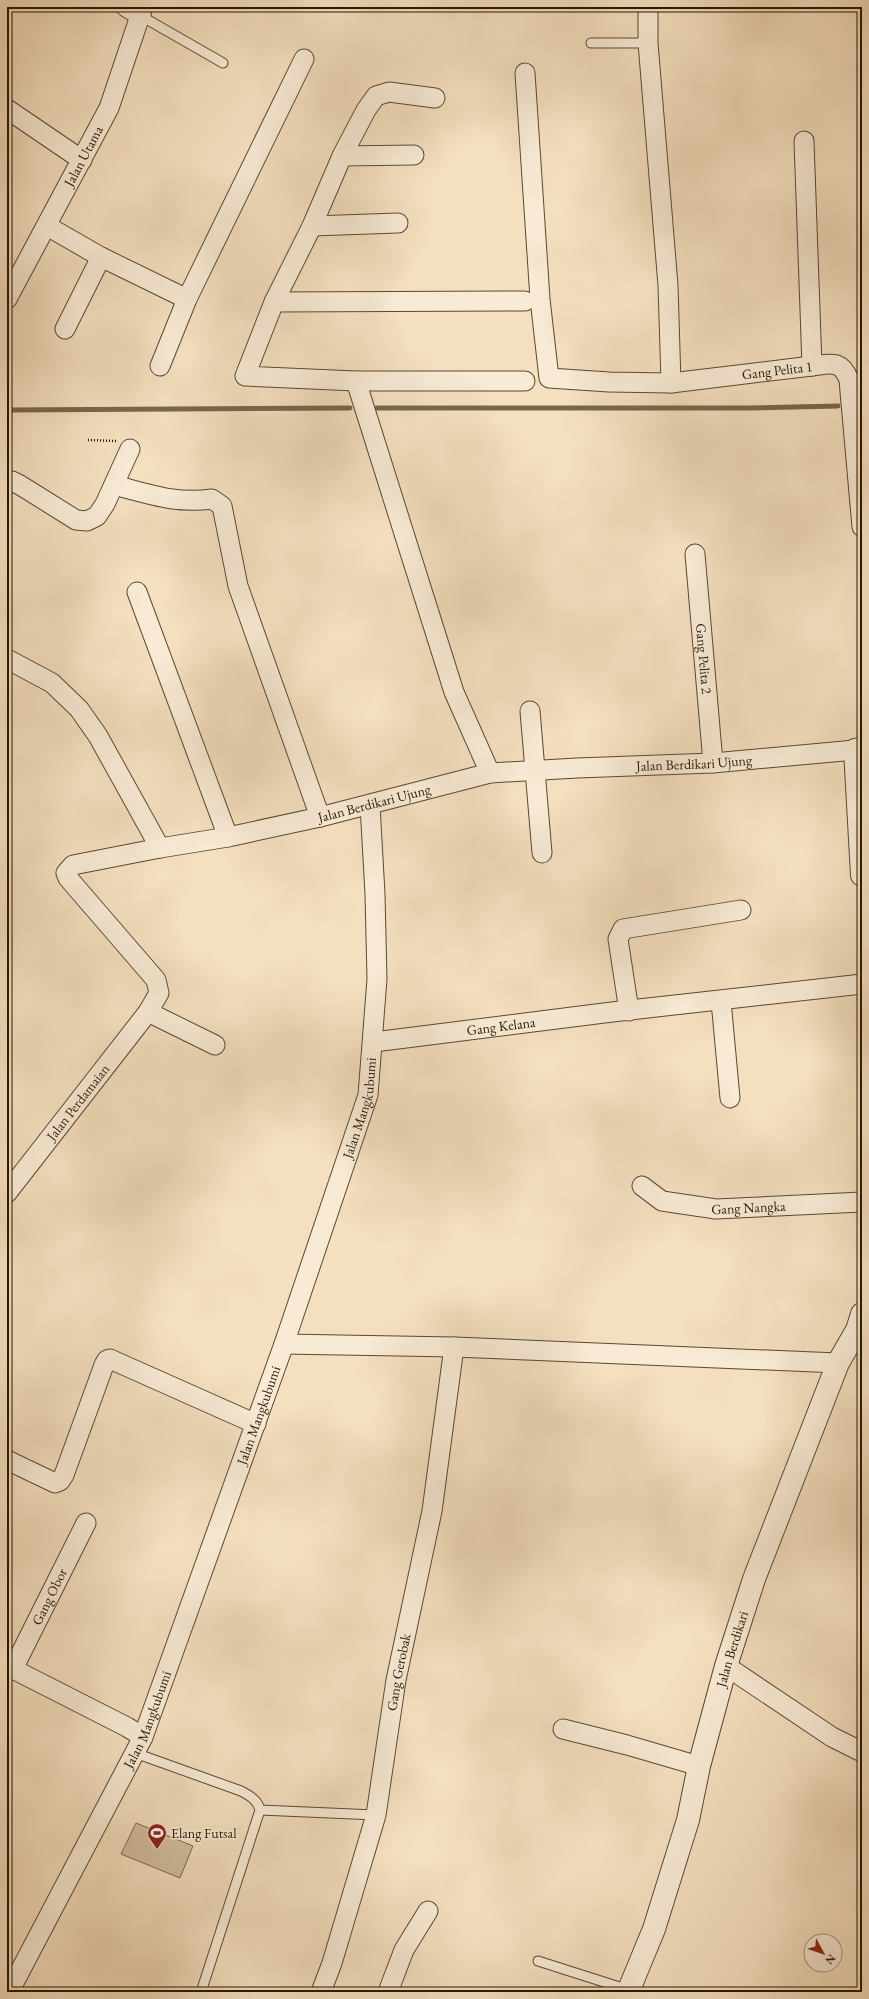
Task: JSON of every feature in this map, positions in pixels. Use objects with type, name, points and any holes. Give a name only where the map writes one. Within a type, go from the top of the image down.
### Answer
[{"type":"street","points":[[648,7],[648,43],[668,285],[671,383]]},
{"type":"street","name":"Jalan Utama","points":[[10,288],[47,226],[109,108],[136,10]]},
{"type":"street","points":[[160,366],[187,299],[304,59]]},
{"type":"street","name":"Gang Pelita 1","points":[[525,73],[540,300],[549,378],[609,382],[671,383],[812,366],[839,365],[845,369],[849,380],[862,527]]},
{"type":"street","points":[[435,98],[389,92],[376,96],[366,110],[342,156],[312,226],[274,302],[245,376],[356,381],[525,381]]},
{"type":"street","points":[[7,109],[82,160]]},
{"type":"street","points":[[804,141],[812,366]]},
{"type":"street","points":[[342,156],[414,155]]},
{"type":"street","points":[[312,226],[398,223]]},
{"type":"street","points":[[47,226],[101,257],[187,299]]},
{"type":"street","points":[[65,329],[101,257]]},
{"type":"street","points":[[274,302],[525,301]]},
{"type":"street","points":[[356,381],[454,692],[490,773]]},
{"type":"street","points":[[7,482],[12,481],[20,484],[82,522],[87,521],[97,516],[114,485],[130,449]]},
{"type":"street","points":[[114,485],[172,500],[194,501],[212,499],[222,506],[238,586],[320,817]]},
{"type":"street","name":"Gang Pelita 2","points":[[695,554],[714,764]]},
{"type":"street","points":[[137,592],[228,837]]},
{"type":"street","points":[[7,659],[52,683],[78,709],[98,736],[160,848]]},
{"type":"street","points":[[530,711],[542,853]]},
{"type":"street","points":[[858,749],[862,876]]},
{"type":"street","name":"Jalan Berdikari Ujung","points":[[148,1012],[159,993],[156,980],[68,878],[66,873],[73,866],[160,848],[228,837],[320,817],[490,773],[714,764],[858,749]]},
{"type":"street","name":"Jalan Mangkubumi","points":[[9,1992],[139,1745],[256,1424],[368,1095],[374,1042],[377,979],[375,894],[370,805]]},
{"type":"street","points":[[628,1011],[618,939],[623,929],[741,910]]},
{"type":"street","name":"Gang Kelana","points":[[374,1042],[862,984]]},
{"type":"street","points":[[720,1001],[730,1098]]},
{"type":"street","points":[[148,1012],[215,1045]]},
{"type":"street","name":"Jalan Perdamaian","points":[[7,1193],[148,1012]]},
{"type":"street","name":"Gang Nangka","points":[[642,1186],[662,1201],[716,1209],[862,1202]]},
{"type":"street","name":"Jalan Berdikari","points":[[628,1991],[654,1929],[688,1820],[699,1766],[726,1666],[754,1579],[838,1363],[860,1325]]},
{"type":"street","points":[[284,1344],[454,1347],[838,1363]]},
{"type":"street","name":"Gang Gerobak","points":[[321,1992],[332,1963],[376,1815],[396,1680],[432,1511],[454,1347]]},
{"type":"street","points":[[7,1460],[55,1483],[60,1481],[64,1475],[104,1365],[107,1360],[110,1359],[256,1424]]},
{"type":"street","name":"Gang Obor","points":[[10,1668],[86,1523]]},
{"type":"street","points":[[726,1666],[832,1737],[862,1752]]},
{"type":"street","points":[[10,1668],[127,1727],[139,1745]]},
{"type":"street","points":[[563,1729],[627,1745],[699,1766]]},
{"type":"street","points":[[388,1992],[404,1950],[428,1911]]},
{"type":"lane","points":[[136,10],[223,63]]},
{"type":"lane","points":[[591,43],[648,43]]},
{"type":"lane","points":[[139,1745],[253,1797],[260,1810],[202,1992]]},
{"type":"lane","points":[[260,1810],[376,1815]]},
{"type":"lane","points":[[538,1961],[628,1991]]},
{"type":"path","points":[[88,440],[119,441],[130,449]]},
{"type":"shaded area","name":"Elang Futsal","points":[[136,1823],[193,1846],[180,1878],[121,1854]]},
{"type":"waterway","points":[[377,408],[751,408],[838,406]]},
{"type":"waterway","points":[[7,410],[350,408]]},
{"type":"place","name":"Elang Futsal","points":[[157,1850]]}]
